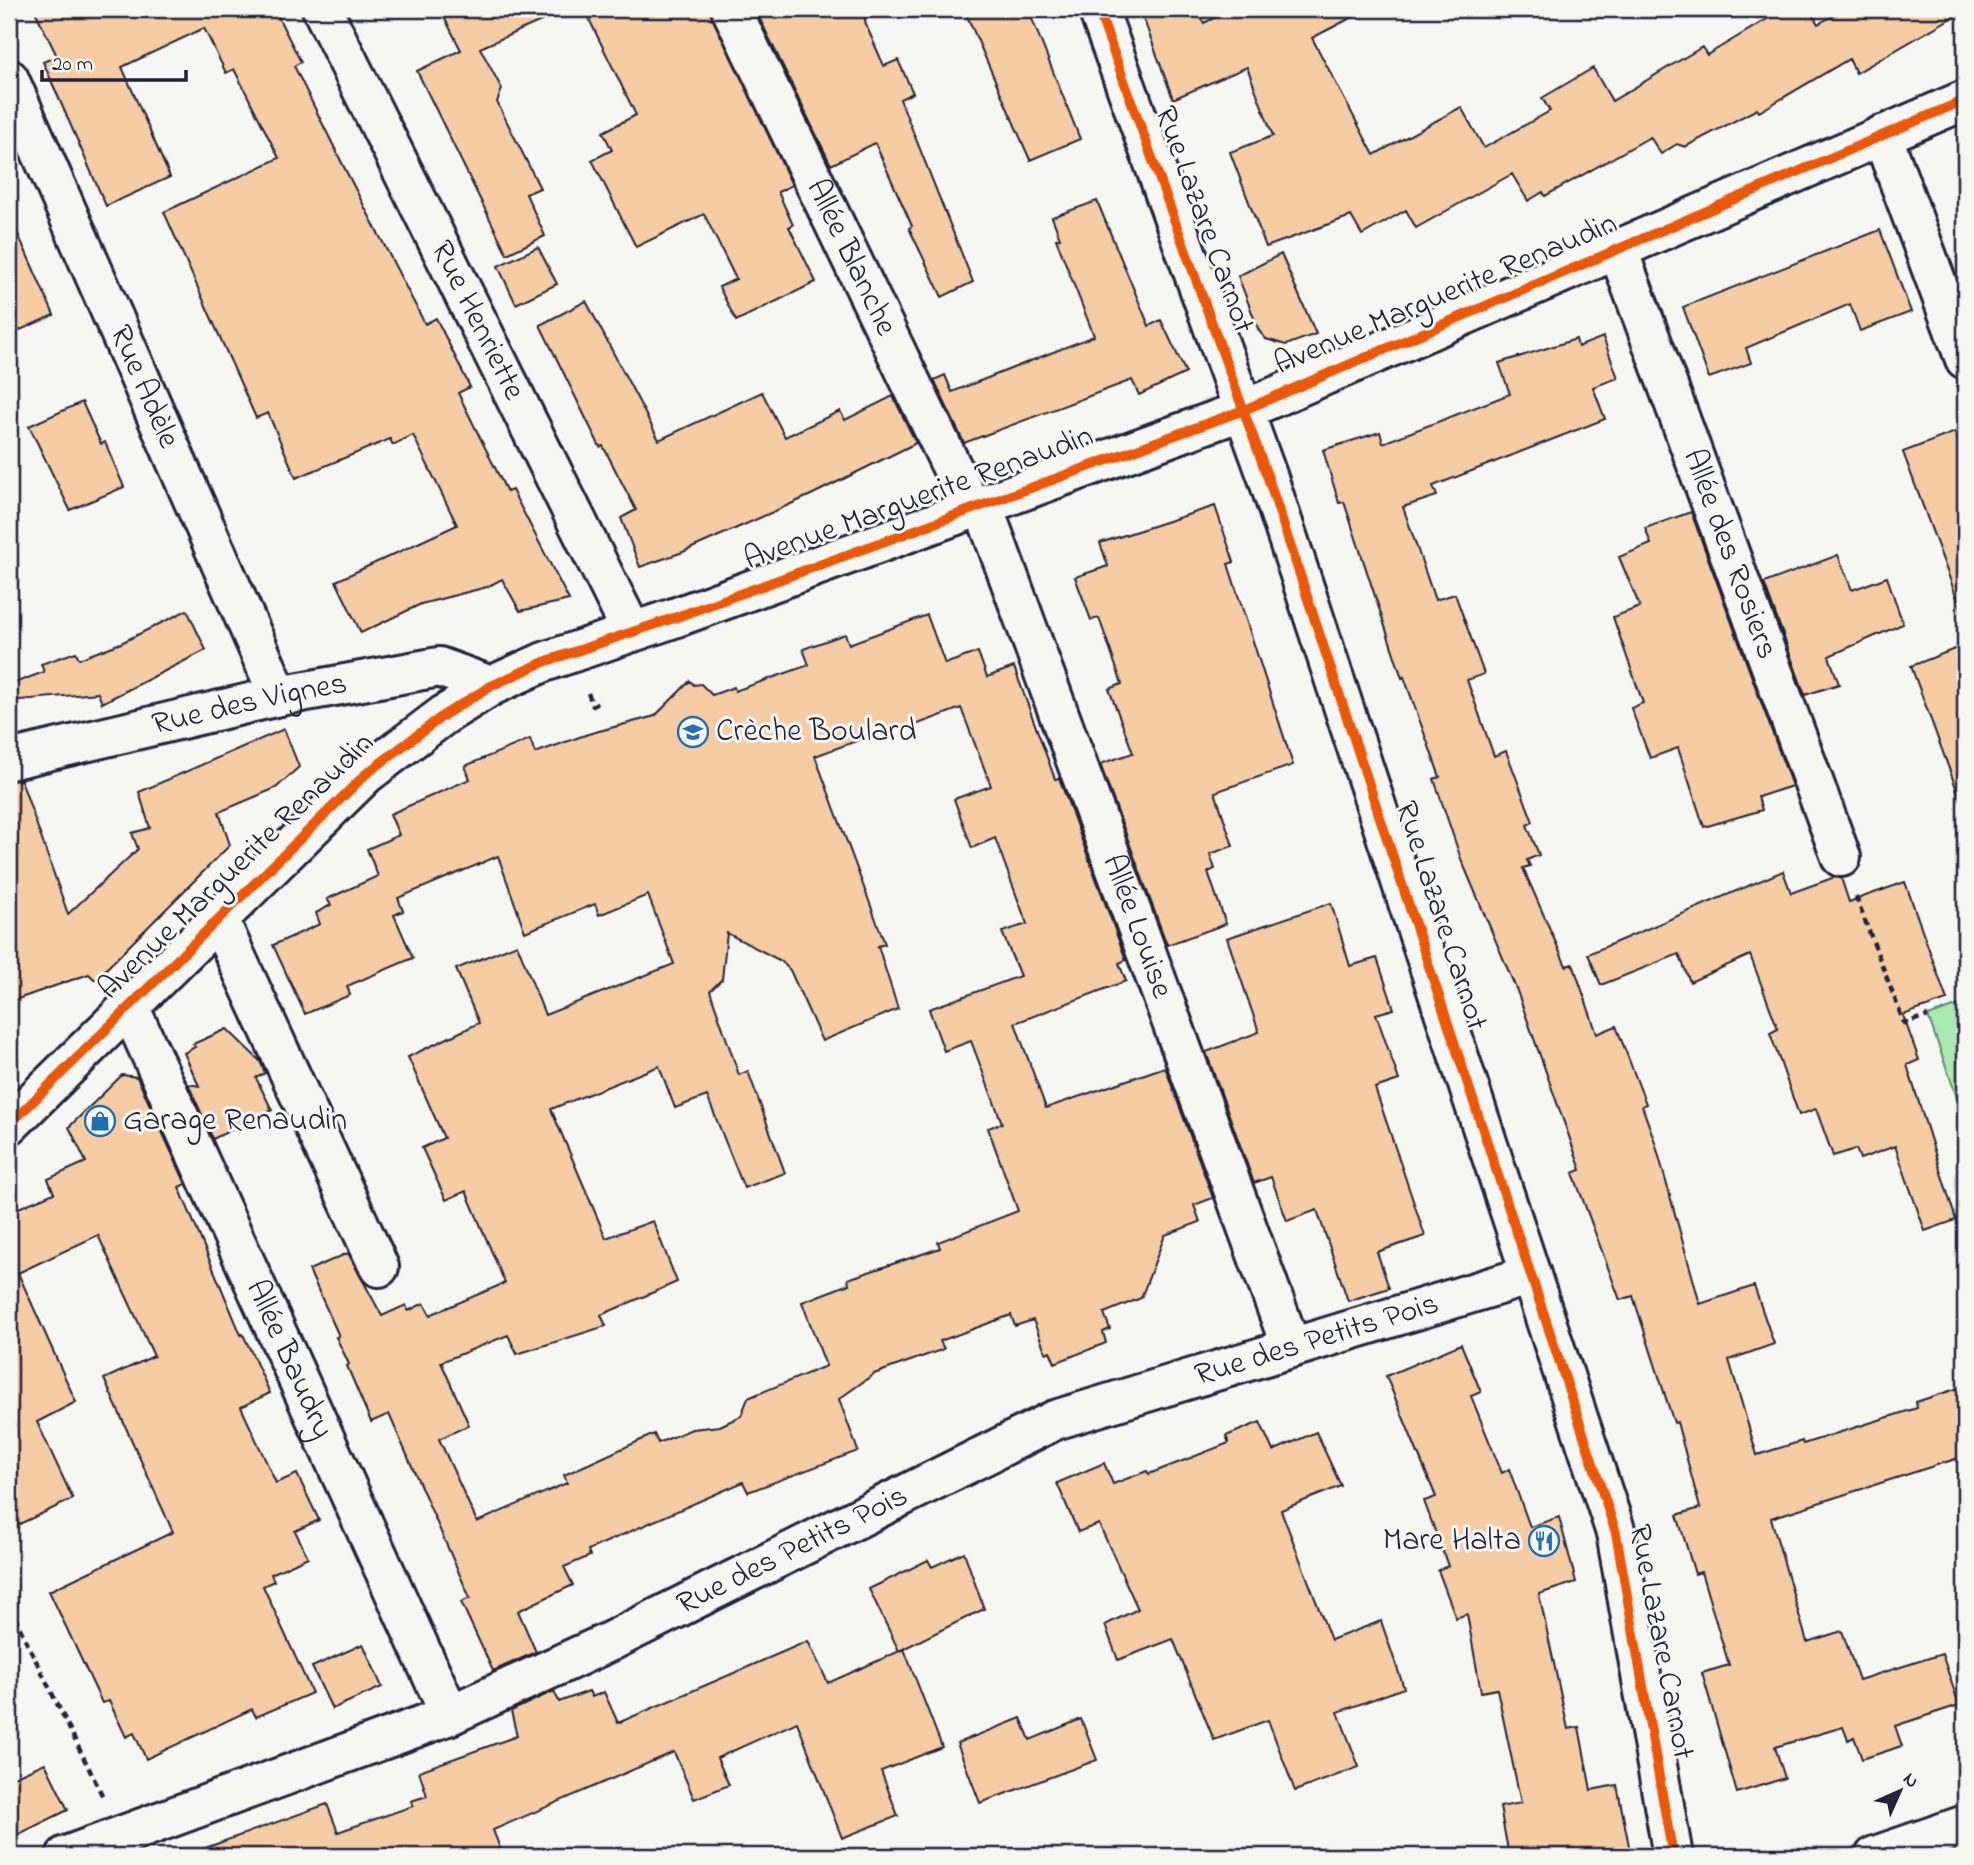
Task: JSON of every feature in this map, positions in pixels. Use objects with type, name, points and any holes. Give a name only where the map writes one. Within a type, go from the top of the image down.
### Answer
[{"type":"street","name":"Rue Henriette","points":[[322,9],[632,632]]},
{"type":"street","name":"Allée Blanche","points":[[731,9],[976,506]]},
{"type":"street","name":"Rue Lazare Carnot","points":[[1098,9],[1244,410],[1616,1533],[1673,1856]]},
{"type":"street","name":"Rue Adèle","points":[[9,79],[279,696]]},
{"type":"street","name":"Avenue Marguerite Renaudin","points":[[9,1125],[366,774],[444,715],[491,686],[544,662],[1244,410],[1965,100]]},
{"type":"street","points":[[1882,135],[1965,359]]},
{"type":"street","name":"Allée des Rosiers","points":[[1618,250],[1841,857]]},
{"type":"street","name":"Allée Louise","points":[[976,506],[1291,1348]]},
{"type":"street","name":"Rue des Vignes","points":[[9,760],[279,696],[439,667],[491,686]]},
{"type":"street","points":[[218,918],[379,1267]]},
{"type":"street","name":"Allée Baudry","points":[[129,1006],[450,1715]]},
{"type":"street","name":"Rue des Petits Pois","points":[[66,1856],[450,1715],[609,1642],[1055,1420],[1531,1275]]},
{"type":"street","points":[[1875,1856],[1965,1825]]},
{"type":"path","points":[[593,706],[601,702]]},
{"type":"path","points":[[1841,857],[1903,1023],[1928,1016]]},
{"type":"path","points":[[9,1606],[108,1808]]},
{"type":"green space","points":[[1965,1003],[1965,1120],[1928,1016]]},
{"type":"building","points":[[34,9],[274,9],[301,62],[294,66],[345,169],[425,324],[436,318],[470,387],[458,393],[507,492],[512,490],[569,600],[520,611],[502,579],[487,587],[421,604],[361,633],[336,581],[457,525],[413,435],[393,445],[390,439],[296,478],[268,413],[256,418],[164,212],[279,158],[234,69],[226,73],[204,28],[122,67],[170,177],[106,206],[43,62],[57,56]]},
{"type":"building","points":[[440,9],[568,9],[480,48],[502,89],[497,102],[540,188],[526,194],[545,236],[507,254],[417,71],[461,50]]},
{"type":"building","points":[[611,9],[709,9],[792,185],[778,192],[793,225],[789,227],[816,282],[736,321],[719,287],[736,279],[704,214],[636,247],[592,160],[612,150],[603,132],[636,115],[589,19]]},
{"type":"building","points":[[755,9],[863,9],[866,25],[884,66],[898,60],[913,93],[900,99],[973,282],[942,297],[909,228],[912,226],[875,143],[831,165]]},
{"type":"building","points":[[964,9],[1028,9],[1080,139],[1030,160]]},
{"type":"building","points":[[1140,9],[1196,9],[1204,23],[1232,9],[1368,9],[1312,38],[1374,155],[1461,107],[1484,148],[1550,111],[1542,98],[1593,68],[1612,101],[1702,47],[1707,55],[1784,9],[1809,9],[1818,24],[1845,9],[1965,10],[1856,73],[1849,59],[1759,112],[1757,109],[1685,147],[1677,144],[1661,154],[1650,137],[1545,196],[1543,192],[1528,201],[1512,174],[1416,228],[1406,210],[1362,235],[1351,216],[1266,247],[1230,152],[1273,136],[1247,67],[1173,99]]},
{"type":"building","points":[[1097,201],[1149,326],[1161,320],[1186,373],[1139,395],[1132,380],[964,443],[934,380],[945,375],[952,392],[1094,336],[1056,239],[1060,238],[1052,217]]},
{"type":"building","points":[[9,214],[54,315],[9,335]]},
{"type":"building","points":[[1880,230],[1911,312],[1860,331],[1850,304],[1746,348],[1751,363],[1709,378],[1683,307]]},
{"type":"building","points":[[538,247],[557,284],[516,304],[498,266]]},
{"type":"building","points":[[1281,254],[1316,334],[1286,345],[1266,339],[1259,331],[1238,276]]},
{"type":"building","points":[[586,301],[659,440],[762,392],[785,437],[840,411],[845,420],[893,396],[916,443],[811,495],[683,552],[640,567],[621,518],[636,510],[603,446],[600,447],[540,325]]},
{"type":"building","points":[[1603,337],[1618,378],[1593,387],[1605,419],[1433,486],[1437,496],[1403,507],[1435,600],[1455,594],[1484,674],[1467,680],[1494,756],[1506,751],[1533,822],[1527,825],[1539,855],[1527,860],[1530,866],[1523,868],[1566,966],[1573,964],[1597,1034],[1616,1026],[1646,1104],[1642,1106],[1655,1142],[1700,1304],[1754,1286],[1774,1344],[1729,1360],[1757,1455],[1802,1441],[1803,1444],[1917,1408],[1916,1402],[1965,1386],[1965,1456],[1771,1518],[1807,1642],[1842,1631],[1859,1680],[1942,1654],[1959,1705],[1895,1726],[1902,1746],[1862,1759],[1854,1737],[1848,1740],[1843,1727],[1775,1747],[1785,1778],[1737,1793],[1702,1673],[1729,1665],[1701,1572],[1695,1574],[1677,1515],[1700,1508],[1677,1422],[1674,1423],[1633,1296],[1620,1300],[1573,1173],[1581,1170],[1517,991],[1461,859],[1434,779],[1440,777],[1404,677],[1402,678],[1344,502],[1339,503],[1323,450],[1380,432],[1383,443],[1510,394],[1499,363],[1576,339],[1578,347]]},
{"type":"building","points":[[82,402],[101,444],[105,442],[124,487],[70,510],[29,426]]},
{"type":"building","points":[[1955,432],[1965,459],[1965,608],[1961,609],[1903,452]]},
{"type":"building","points":[[1215,506],[1234,562],[1228,564],[1293,765],[1215,792],[1233,846],[1210,854],[1215,869],[1208,872],[1226,924],[1167,945],[1100,764],[1133,753],[1109,689],[1122,684],[1099,618],[1091,620],[1075,577],[1108,566],[1100,543]]},
{"type":"building","points":[[1691,512],[1792,786],[1758,797],[1762,810],[1704,827],[1678,748],[1650,758],[1631,708],[1643,703],[1613,617],[1640,607],[1619,557],[1651,544],[1645,528]]},
{"type":"building","points":[[1838,555],[1852,590],[1887,577],[1903,624],[1829,656],[1839,684],[1805,695],[1764,583]]},
{"type":"building","points":[[187,610],[206,650],[102,703],[98,693],[9,701],[9,685],[44,672],[41,664],[76,652],[79,659],[121,643]]},
{"type":"building","points":[[927,615],[945,664],[978,652],[987,677],[1014,667],[1055,779],[1059,778],[1126,960],[1119,963],[1126,981],[1015,1023],[1046,1108],[1165,1067],[1213,1198],[1194,1205],[1200,1222],[1165,1235],[1141,1298],[1104,1313],[1110,1329],[1103,1332],[1106,1343],[1055,1363],[1050,1351],[1046,1353],[1033,1320],[1015,1326],[1011,1315],[940,1341],[944,1349],[874,1374],[839,1399],[858,1451],[748,1492],[743,1482],[588,1550],[590,1556],[564,1567],[573,1585],[518,1611],[536,1652],[493,1671],[461,1602],[470,1598],[389,1414],[371,1422],[336,1337],[339,1336],[309,1270],[348,1253],[382,1316],[406,1305],[408,1311],[424,1303],[430,1315],[505,1283],[466,1191],[446,1200],[422,1148],[444,1138],[408,1057],[479,1023],[456,969],[517,944],[545,1015],[674,964],[648,895],[599,915],[595,904],[525,932],[498,856],[398,898],[403,911],[394,915],[413,958],[347,986],[350,995],[305,1014],[273,945],[320,924],[316,913],[331,905],[327,899],[378,876],[367,849],[399,835],[390,814],[470,779],[465,766],[530,739],[535,753],[588,734],[655,716],[690,681],[694,685],[701,684],[712,695],[734,687],[735,691],[809,665],[803,649],[845,634],[849,644]],"holes":[[[961,708],[991,786],[954,799],[972,848],[995,838],[1027,924],[1002,932],[1020,976],[929,1009],[944,1051],[971,1041],[1002,1123],[988,1128],[1018,1211],[938,1242],[940,1248],[848,1279],[849,1284],[802,1302],[826,1366],[748,1398],[741,1416],[720,1426],[692,1429],[658,1443],[654,1434],[564,1475],[567,1483],[477,1522],[439,1439],[469,1425],[441,1362],[508,1335],[517,1354],[606,1326],[601,1315],[677,1282],[653,1221],[606,1238],[551,1109],[659,1066],[675,1108],[707,1096],[744,1188],[785,1173],[748,1071],[739,1075],[710,991],[722,979],[727,933],[781,961],[790,970],[822,1041],[898,1009],[878,946],[885,944],[815,756],[900,725],[902,730]]]},
{"type":"building","points":[[1965,645],[1965,800],[1961,801],[1911,666]]},
{"type":"building","points":[[284,729],[299,767],[276,788],[219,812],[230,845],[95,980],[89,974],[9,1002],[9,781],[21,780],[68,914],[138,849],[132,833],[150,828],[139,792]]},
{"type":"building","points":[[1783,871],[1791,893],[1835,877],[1841,878],[1849,902],[1905,882],[1947,1000],[1903,1015],[1919,1060],[1907,1065],[1956,1220],[1925,1231],[1895,1146],[1860,1159],[1856,1149],[1833,1156],[1816,1109],[1799,1115],[1770,1033],[1778,1029],[1750,955],[1690,982],[1679,954],[1601,985],[1588,954]]},
{"type":"building","points":[[1331,903],[1350,966],[1377,958],[1394,1009],[1376,1014],[1399,1080],[1375,1088],[1425,1236],[1377,1252],[1389,1288],[1348,1301],[1317,1210],[1287,1221],[1271,1177],[1254,1183],[1206,1052],[1259,1032],[1227,938]]},
{"type":"building","points":[[227,1029],[260,1061],[265,1073],[256,1078],[272,1110],[213,1139],[188,1084],[199,1086],[184,1053],[195,1047],[193,1044]]},
{"type":"building","points":[[122,1075],[137,1077],[186,1184],[179,1187],[241,1335],[243,1334],[270,1393],[241,1407],[276,1483],[297,1474],[319,1520],[295,1531],[308,1557],[271,1574],[274,1581],[263,1586],[312,1693],[256,1717],[252,1709],[146,1759],[134,1733],[126,1737],[109,1701],[102,1703],[49,1591],[173,1532],[104,1379],[154,1356],[98,1235],[18,1273],[76,1402],[37,1422],[73,1499],[9,1529],[9,1212],[54,1193],[48,1179],[86,1162],[69,1127]]},
{"type":"building","points":[[1461,1344],[1481,1392],[1471,1396],[1502,1473],[1509,1469],[1530,1527],[1559,1517],[1576,1582],[1539,1594],[1568,1729],[1579,1727],[1591,1790],[1617,1785],[1631,1856],[1509,1856],[1500,1807],[1521,1803],[1497,1689],[1481,1692],[1467,1614],[1456,1618],[1438,1570],[1448,1566],[1424,1501],[1436,1497],[1386,1376]]},
{"type":"building","points":[[1260,1422],[1273,1451],[1316,1432],[1341,1486],[1281,1510],[1331,1640],[1381,1621],[1404,1688],[1338,1712],[1359,1767],[1295,1791],[1268,1720],[1214,1740],[1173,1639],[1118,1660],[1105,1625],[1138,1609],[1099,1524],[1078,1532],[1057,1483],[1104,1463],[1113,1484],[1147,1471],[1149,1474],[1229,1443],[1226,1436]]},
{"type":"building","points":[[964,1552],[984,1609],[899,1651],[869,1589],[928,1560],[932,1567]]},
{"type":"building","points":[[808,1641],[828,1683],[904,1649],[942,1747],[881,1771],[898,1816],[842,1838],[797,1722],[717,1758],[729,1785],[694,1799],[674,1752],[493,1830],[503,1856],[198,1856],[197,1851],[327,1804],[338,1832],[413,1806],[411,1801],[427,1796],[419,1771],[517,1736],[511,1711],[554,1691],[559,1702],[589,1691],[592,1697],[604,1692],[618,1723]]},
{"type":"building","points":[[363,1644],[382,1687],[332,1709],[312,1667]]},
{"type":"building","points":[[1021,1718],[1030,1740],[1081,1719],[1097,1760],[980,1803],[957,1743]]},
{"type":"building","points":[[45,1763],[68,1810],[9,1839],[9,1779]]},
{"type":"cycle path","points":[[1098,9],[1268,478],[1616,1533],[1673,1856]]},
{"type":"cycle path","points":[[9,1125],[366,774],[444,715],[491,686],[544,662],[674,618],[1244,410],[1965,100]]},
{"type":"place","name":"Crèche Boulard","points":[[693,732]]},
{"type":"place","name":"Garage Renaudin","points":[[100,1121]]},
{"type":"place","name":"Mare Halta","points":[[1544,1541]]}]
